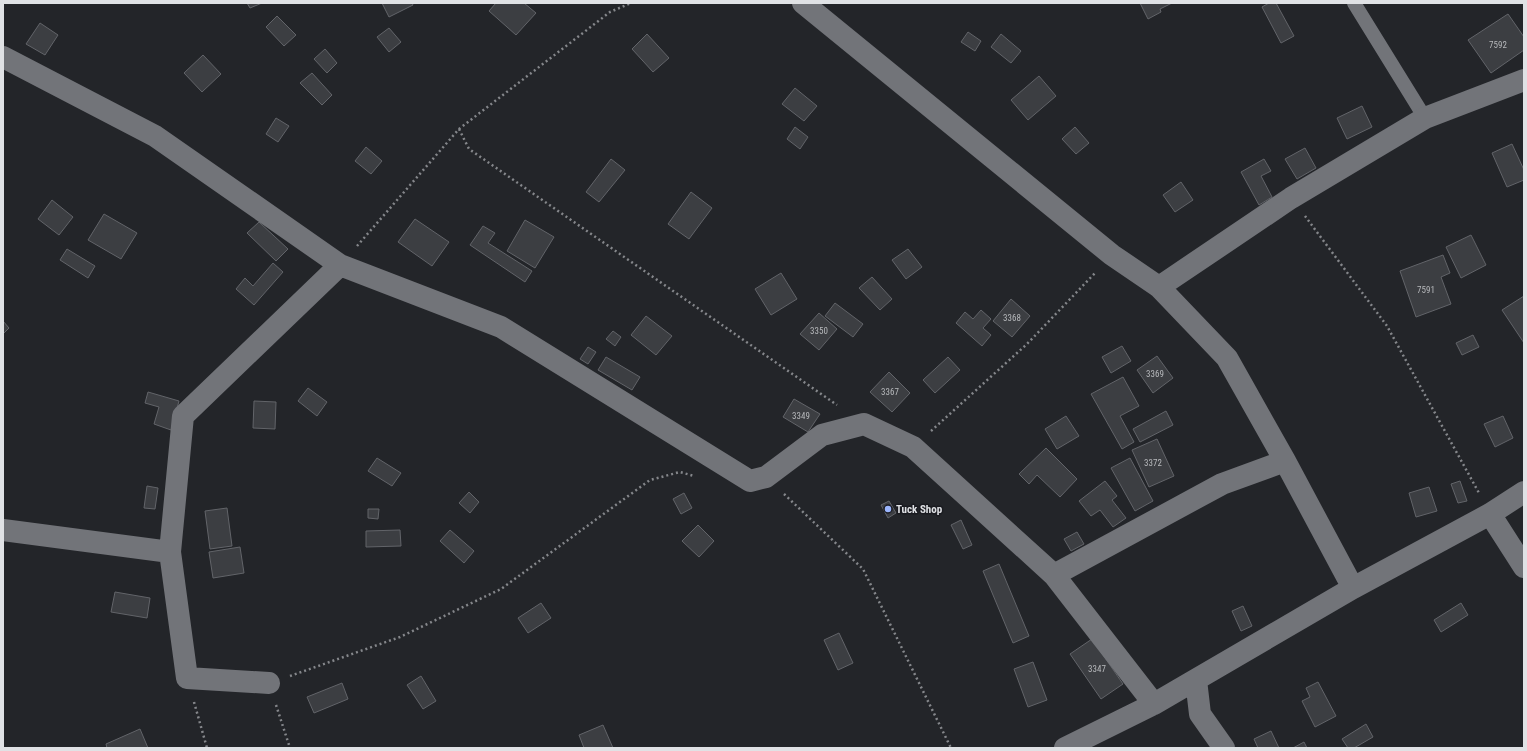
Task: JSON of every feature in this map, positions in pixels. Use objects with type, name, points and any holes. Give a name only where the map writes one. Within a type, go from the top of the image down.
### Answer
[{"type":"street","points":[[803,3],[1112,255],[1159,287],[1227,358],[1285,460],[1353,588]]},
{"type":"street","points":[[3,57],[155,136],[340,265],[501,327],[750,481],[766,477],[822,435],[864,424],[913,448],[1054,575],[1154,704]]},
{"type":"street","points":[[1159,287],[1291,198],[1425,118],[1524,80]]},
{"type":"street","points":[[269,683],[187,678],[170,552],[183,416],[340,265]]},
{"type":"street","points":[[1054,575],[1222,484],[1285,460]]},
{"type":"street","points":[[1065,748],[1154,704],[1353,588],[1490,514],[1524,492]]},
{"type":"street","points":[[1490,514],[1524,567]]},
{"type":"street","points":[[3,530],[170,552]]},
{"type":"street","points":[[1196,680],[1200,714],[1224,748]]},
{"type":"lane","points":[[1354,3],[1425,118]]},
{"type":"path","points":[[340,265],[459,129],[610,12],[631,3]]},
{"type":"path","points":[[459,129],[469,149],[864,424]]},
{"type":"path","points":[[1291,198],[1386,326],[1490,514]]},
{"type":"path","points":[[913,448],[1027,344],[1112,255]]},
{"type":"path","points":[[290,748],[269,683],[400,637],[501,589],[650,480],[680,472],[700,478]]},
{"type":"path","points":[[766,477],[863,569],[951,748]]},
{"type":"path","points":[[187,678],[207,748]]},
{"type":"building","points":[[247,3],[262,3],[250,8]]},
{"type":"building","points":[[382,3],[412,3],[413,5],[389,17]]},
{"type":"building","points":[[496,3],[524,3],[536,13],[516,35],[489,11]]},
{"type":"building","points":[[1140,3],[1172,3],[1160,9],[1161,12],[1148,19]]},
{"type":"building","points":[[1269,3],[1276,3],[1294,36],[1281,43],[1262,7]]},
{"type":"building","points":[[1508,14],[1524,37],[1524,50],[1491,73],[1468,40]]},
{"type":"building","points":[[277,16],[296,35],[284,46],[266,27]]},
{"type":"building","points":[[40,23],[58,35],[45,55],[26,44]]},
{"type":"building","points":[[389,28],[401,42],[389,52],[377,37]]},
{"type":"building","points":[[968,32],[981,41],[975,51],[961,42]]},
{"type":"building","points":[[647,34],[669,58],[653,72],[632,49]]},
{"type":"building","points":[[1001,34],[1021,51],[1011,63],[991,47]]},
{"type":"building","points":[[325,49],[337,63],[327,73],[314,59]]},
{"type":"building","points":[[203,55],[221,74],[202,92],[184,73]]},
{"type":"building","points":[[312,73],[332,95],[322,105],[300,83]]},
{"type":"building","points":[[1039,76],[1056,96],[1028,120],[1011,100]]},
{"type":"building","points":[[795,88],[817,106],[804,121],[782,104]]},
{"type":"building","points":[[1362,106],[1372,127],[1347,139],[1337,118]]},
{"type":"building","points":[[276,118],[289,126],[278,142],[266,134]]},
{"type":"building","points":[[795,127],[808,137],[800,149],[787,139]]},
{"type":"building","points":[[1075,127],[1089,143],[1076,154],[1062,139]]},
{"type":"building","points":[[1512,144],[1524,170],[1524,180],[1507,187],[1492,153]]},
{"type":"building","points":[[366,147],[382,161],[371,174],[355,161]]},
{"type":"building","points":[[1305,148],[1316,168],[1297,179],[1285,159]]},
{"type":"building","points":[[611,159],[625,170],[599,202],[586,192]]},
{"type":"building","points":[[1264,159],[1271,171],[1261,176],[1272,197],[1259,205],[1241,172]]},
{"type":"building","points":[[1181,182],[1193,200],[1175,212],[1163,195]]},
{"type":"building","points":[[691,192],[712,208],[689,239],[668,224]]},
{"type":"building","points":[[52,200],[73,217],[59,235],[38,219]]},
{"type":"building","points":[[104,214],[137,233],[121,259],[88,240]]},
{"type":"building","points":[[415,219],[449,242],[432,266],[398,242]]},
{"type":"building","points":[[525,220],[554,237],[535,268],[507,251]]},
{"type":"building","points":[[259,222],[288,249],[276,261],[247,233]]},
{"type":"building","points":[[483,226],[495,233],[488,243],[532,271],[525,282],[470,245]]},
{"type":"building","points":[[1471,235],[1486,265],[1461,278],[1446,247]]},
{"type":"building","points":[[67,249],[95,266],[88,278],[60,260]]},
{"type":"building","points":[[908,249],[922,267],[906,279],[892,260]]},
{"type":"building","points":[[1443,255],[1450,273],[1441,277],[1451,304],[1416,317],[1400,271]]},
{"type":"building","points":[[273,263],[283,272],[254,305],[236,289],[245,278],[253,286]]},
{"type":"building","points":[[781,273],[797,299],[771,315],[755,289]]},
{"type":"building","points":[[872,277],[892,299],[880,310],[859,288]]},
{"type":"building","points":[[1524,296],[1524,343],[1502,310]]},
{"type":"building","points":[[1011,299],[1030,316],[1012,337],[993,321]]},
{"type":"building","points":[[835,303],[863,324],[853,337],[825,316]]},
{"type":"building","points":[[981,310],[991,319],[983,328],[991,335],[982,346],[956,323],[965,312],[973,319]]},
{"type":"building","points":[[819,313],[837,329],[819,350],[800,334]]},
{"type":"building","points":[[646,316],[672,336],[656,355],[631,335]]},
{"type":"building","points":[[3,321],[9,328],[3,334]]},
{"type":"building","points":[[613,331],[621,337],[615,346],[606,339]]},
{"type":"building","points":[[1473,335],[1479,347],[1462,355],[1456,343]]},
{"type":"building","points":[[1122,346],[1131,361],[1111,373],[1102,357]]},
{"type":"building","points":[[588,347],[596,352],[588,364],[580,359]]},
{"type":"building","points":[[1157,356],[1173,378],[1153,393],[1137,370]]},
{"type":"building","points":[[606,357],[640,377],[632,390],[598,370]]},
{"type":"building","points":[[948,357],[960,370],[935,393],[923,380]]},
{"type":"building","points":[[889,372],[910,393],[892,412],[870,392]]},
{"type":"building","points":[[1123,377],[1139,406],[1120,416],[1134,442],[1122,449],[1091,394]]},
{"type":"building","points":[[308,388],[327,402],[317,416],[298,401]]},
{"type":"building","points":[[148,392],[179,401],[171,430],[154,424],[159,407],[145,403]]},
{"type":"building","points":[[794,399],[820,414],[808,432],[783,417]]},
{"type":"building","points":[[254,401],[276,402],[275,429],[253,428]]},
{"type":"building","points":[[1166,411],[1173,425],[1140,442],[1133,429]]},
{"type":"building","points":[[1066,416],[1079,436],[1057,449],[1045,429]]},
{"type":"building","points":[[1503,416],[1513,438],[1495,447],[1484,424]]},
{"type":"building","points":[[1157,439],[1174,476],[1149,487],[1132,450]]},
{"type":"building","points":[[1046,448],[1077,479],[1060,497],[1037,475],[1029,484],[1019,474]]},
{"type":"building","points":[[377,458],[401,473],[392,486],[368,471]]},
{"type":"building","points":[[1130,458],[1153,501],[1135,511],[1111,468]]},
{"type":"building","points":[[1105,481],[1117,496],[1112,500],[1126,518],[1113,527],[1100,510],[1091,516],[1079,501]]},
{"type":"building","points":[[1460,481],[1467,501],[1458,503],[1451,484]]},
{"type":"building","points":[[147,486],[158,488],[155,509],[144,508]]},
{"type":"building","points":[[1429,487],[1437,511],[1416,517],[1409,493]]},
{"type":"building","points":[[469,492],[479,502],[470,513],[459,503]]},
{"type":"building","points":[[684,493],[692,508],[681,514],[673,499]]},
{"type":"building","name":"Tuck Shop","points":[[889,501],[896,513],[888,518],[881,505]]},
{"type":"building","points":[[227,508],[232,546],[210,549],[205,511]]},
{"type":"building","points":[[368,509],[379,509],[378,519],[368,518]]},
{"type":"building","points":[[961,520],[972,545],[963,549],[951,525]]},
{"type":"building","points":[[698,525],[714,541],[699,557],[682,541]]},
{"type":"building","points":[[400,530],[401,546],[366,547],[366,531]]},
{"type":"building","points":[[450,530],[474,551],[464,563],[440,541]]},
{"type":"building","points":[[1077,532],[1084,544],[1071,551],[1064,539]]},
{"type":"building","points":[[240,547],[244,573],[213,578],[209,552]]},
{"type":"building","points":[[999,564],[1029,636],[1013,643],[983,571]]},
{"type":"building","points":[[115,592],[150,598],[147,618],[111,612]]},
{"type":"building","points":[[541,603],[551,618],[528,633],[518,618]]},
{"type":"building","points":[[1461,603],[1468,615],[1441,632],[1434,620]]},
{"type":"building","points":[[1243,606],[1252,626],[1241,631],[1232,611]]},
{"type":"building","points":[[839,633],[853,663],[838,670],[824,640]]},
{"type":"building","points":[[1092,639],[1123,684],[1101,699],[1070,654]]},
{"type":"building","points":[[1033,662],[1047,700],[1028,707],[1014,669]]},
{"type":"building","points":[[421,676],[436,701],[423,709],[407,685]]},
{"type":"building","points":[[1318,682],[1336,716],[1315,727],[1302,701],[1310,697],[1306,688]]},
{"type":"building","points":[[342,683],[348,699],[314,713],[307,697]]},
{"type":"building","points":[[1366,724],[1373,737],[1354,748],[1348,748],[1342,739]]},
{"type":"building","points":[[603,725],[613,748],[584,748],[579,735]]},
{"type":"building","points":[[140,729],[148,748],[107,748],[106,744]]},
{"type":"building","points":[[1271,731],[1279,748],[1258,748],[1254,739]]},
{"type":"building","points":[[1304,742],[1307,748],[1293,748]]},
{"type":"place","name":"Tuck Shop","points":[[888,509]]}]
